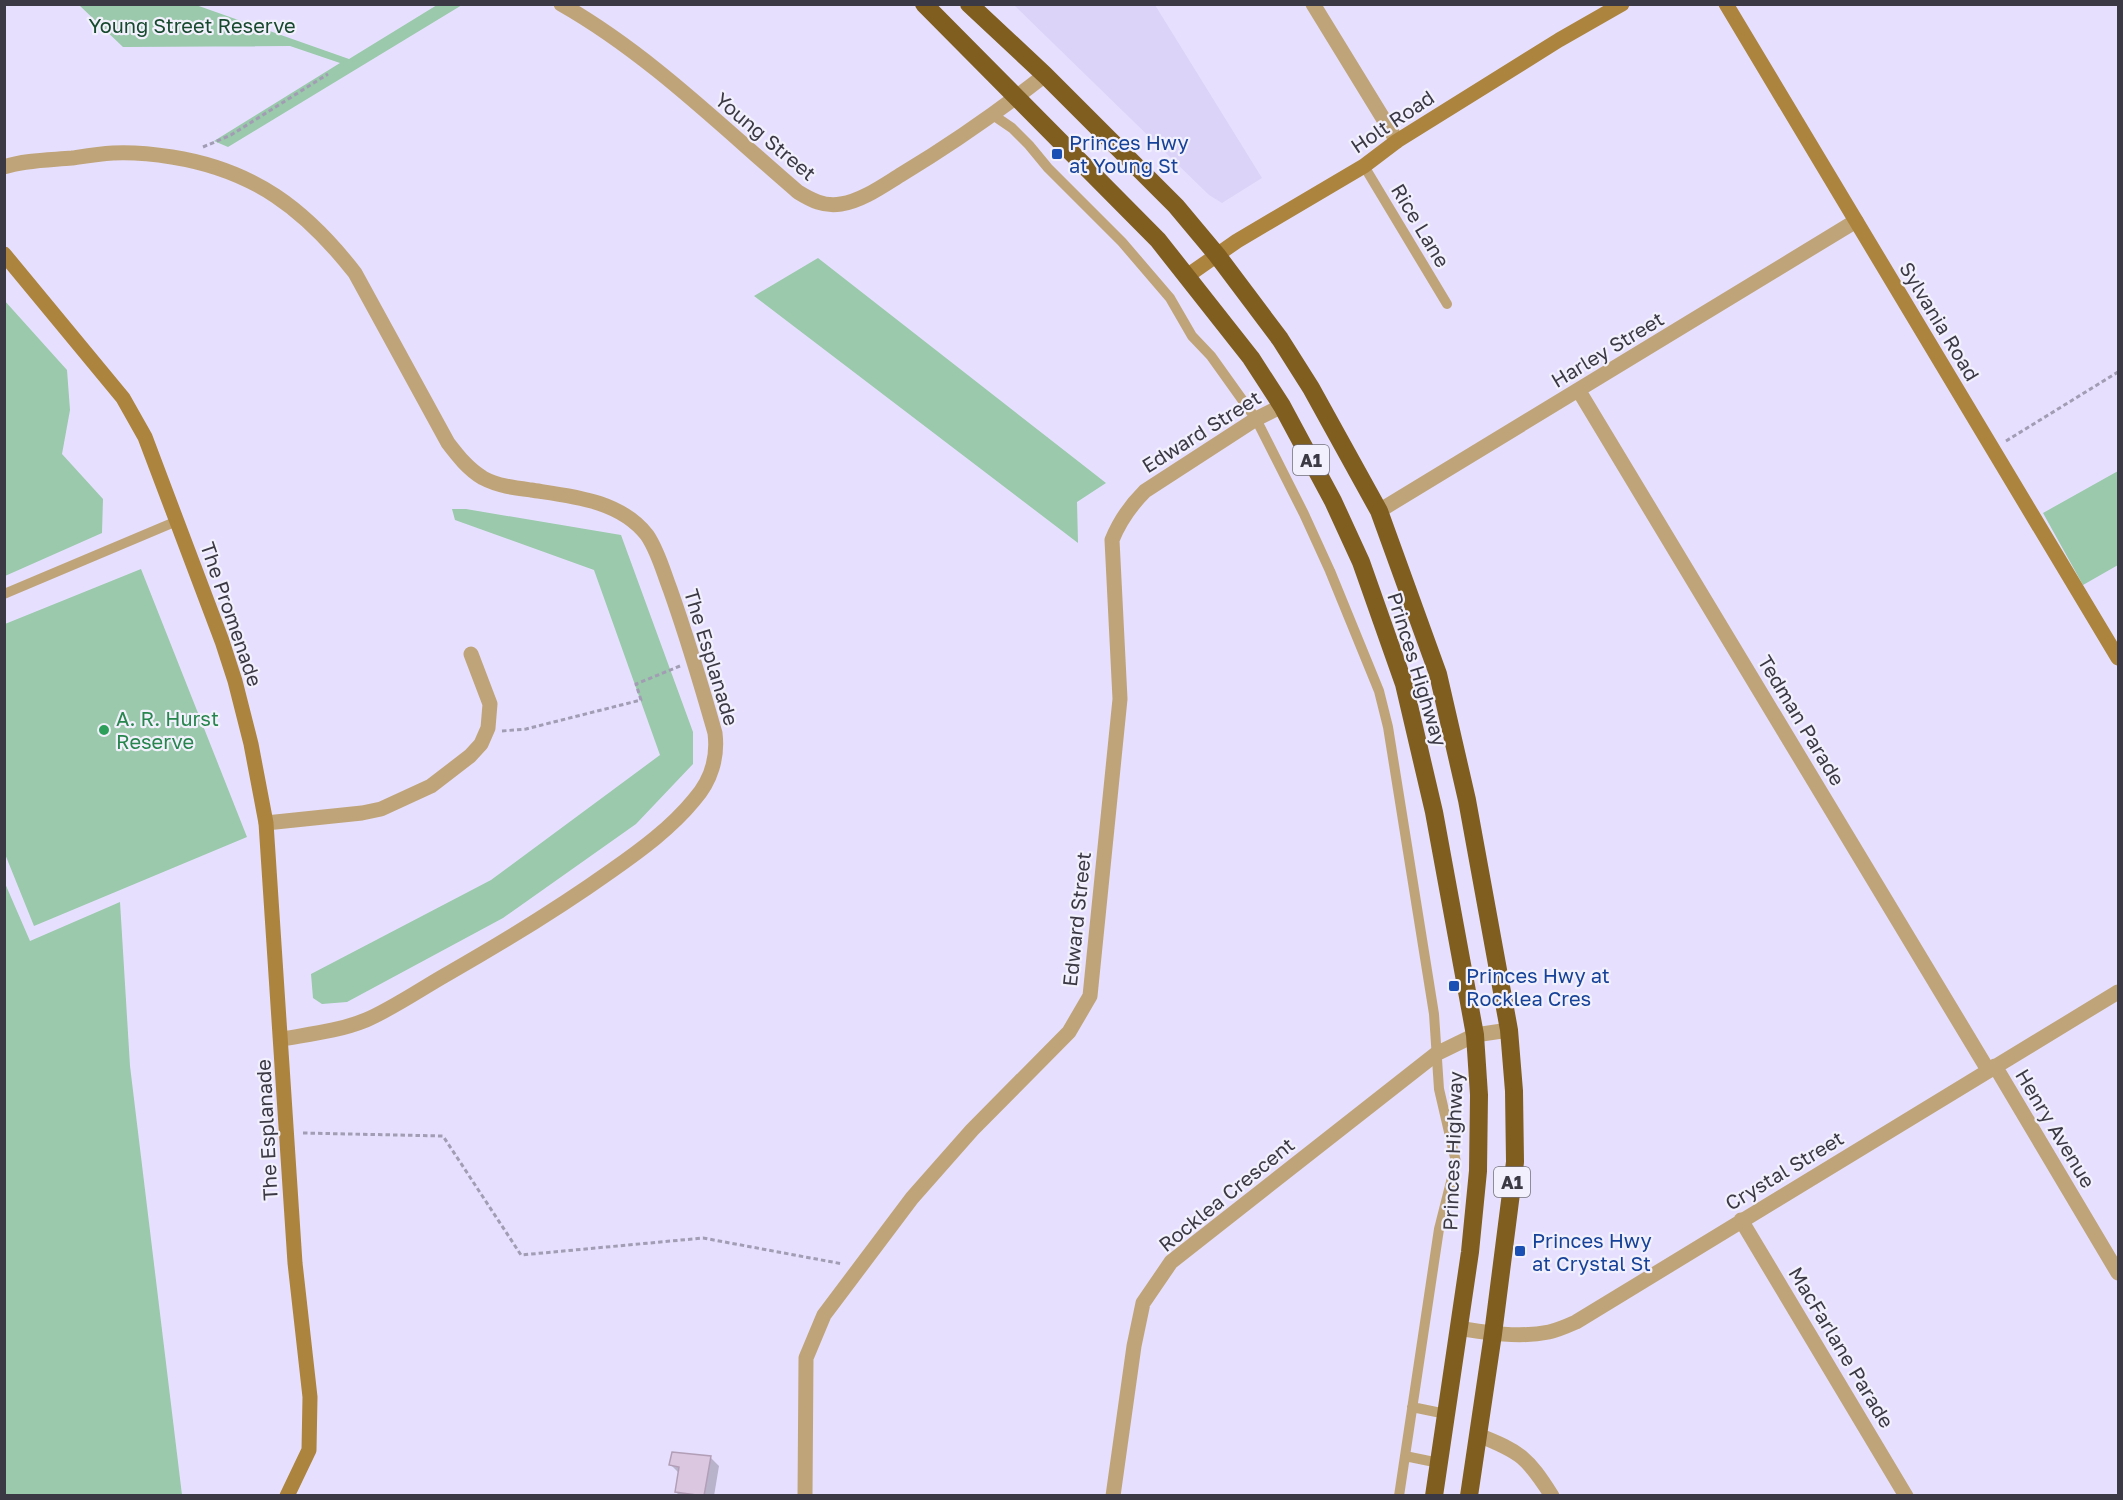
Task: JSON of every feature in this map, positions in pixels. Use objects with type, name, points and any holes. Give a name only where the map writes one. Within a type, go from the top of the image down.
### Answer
[{"type":"highway","name":"Princes Highway","points":[[924,4],[1158,240],[1251,358],[1282,406],[1333,501],[1361,562],[1404,684],[1434,812],[1475,1035],[1479,1095],[1478,1171],[1470,1252],[1434,1496]]},
{"type":"highway","name":"Princes Highway","points":[[969,4],[1045,75],[1168,198],[1217,255],[1280,339],[1311,388],[1379,511],[1438,674],[1467,800],[1509,1030],[1514,1091],[1515,1162],[1469,1496]]},
{"type":"street","name":"Young Street","points":[[561,4],[595,24],[653,67],[798,192],[814,202],[826,204],[841,204],[855,200],[907,171],[993,115],[1045,75]]},
{"type":"street","points":[[1313,4],[1397,141]]},
{"type":"street","name":"Holt Road","points":[[1187,276],[1237,241],[1364,165],[1397,141],[1559,40],[1622,4]]},
{"type":"street","name":"Sylvania Road","points":[[1726,4],[2118,658]]},
{"type":"street","name":"The Esplanade","points":[[4,166],[115,153],[154,154],[193,160],[227,170],[253,181],[290,206],[337,250],[355,273],[448,443],[470,469],[484,478],[505,486],[580,497],[597,502],[634,521],[647,535],[657,554],[694,660],[715,733],[714,761],[709,778],[696,799],[649,844],[575,897],[528,927],[367,1020],[333,1030],[282,1039],[295,1263],[310,1397],[309,1450],[287,1496]]},
{"type":"street","name":"Harley Street","points":[[1379,511],[1856,221]]},
{"type":"street","name":"The Promenade","points":[[4,254],[123,398],[145,437],[235,681],[251,744],[266,823],[282,1039]]},
{"type":"street","name":"Tedman Parade","points":[[1579,391],[1992,1068]]},
{"type":"street","name":"Edward Street","points":[[805,1496],[806,1358],[825,1315],[927,1181],[972,1130],[1069,1032],[1090,996],[1120,699],[1112,540],[1123,515],[1145,491],[1256,419],[1282,406]]},
{"type":"street","points":[[266,823],[381,809],[431,786],[470,756],[494,730],[490,704],[471,654]]},
{"type":"street","name":"Crystal Street","points":[[1458,1328],[1493,1334],[1529,1335],[1551,1332],[1576,1322],[2118,992]]},
{"type":"street","name":"Rocklea Crescent","points":[[1113,1496],[1134,1346],[1143,1303],[1171,1262],[1436,1054],[1475,1035],[1509,1030]]},
{"type":"street","name":"Henry Avenue","points":[[1992,1068],[2118,1273]]},
{"type":"street","name":"MacFarlane Parade","points":[[1742,1220],[1906,1496]]},
{"type":"street","points":[[1478,1436],[1513,1449],[1533,1466],[1552,1496]]},
{"type":"lane","name":"Princes Highway","points":[[993,115],[1029,144],[1048,168],[1122,242],[1170,298],[1192,336],[1211,356],[1256,419],[1309,523],[1379,692],[1388,727],[1434,1014],[1439,1089],[1456,1162],[1439,1229],[1399,1496]]},
{"type":"lane","name":"Rice Lane","points":[[1364,165],[1447,304]]},
{"type":"lane","points":[[4,594],[177,521]]},
{"type":"lane","points":[[1412,1407],[1446,1414]]},
{"type":"lane","points":[[1405,1456],[1439,1463]]},
{"type":"path","points":[[193,160],[204,146],[231,135],[328,74]]},
{"type":"path","points":[[1992,449],[2118,372]]},
{"type":"path","points":[[494,730],[525,729],[641,700],[636,684],[694,660]]},
{"type":"path","points":[[287,1133],[443,1136],[521,1255],[703,1238],[833,1261],[859,1269]]},
{"type":"shaded area","points":[[1014,5],[1155,5],[1262,178],[1222,203],[1209,195]]},
{"type":"green space","name":"Young Street Reserve","points":[[79,5],[196,5],[349,59],[437,5],[462,5],[228,147],[214,141],[340,63],[290,46],[123,47]]},
{"type":"green space","points":[[818,258],[1106,483],[1077,502],[1078,543],[754,296]]},
{"type":"green space","points":[[4,300],[67,370],[70,410],[62,454],[103,499],[102,533],[5,576]]},
{"type":"green space","points":[[2118,471],[2118,565],[2083,585],[2043,513]]},
{"type":"green space","points":[[452,509],[466,509],[621,535],[693,732],[693,764],[636,824],[503,918],[347,1002],[322,1004],[313,998],[311,974],[491,880],[660,755],[594,570],[455,520]]},
{"type":"green space","name":"A. R. Hurst Reserve","points":[[141,569],[247,837],[34,926],[5,854],[5,624]]},
{"type":"green space","points":[[4,881],[30,941],[120,902],[130,1066],[182,1495],[5,1495]]},
{"type":"building","points":[[672,1452],[711,1456],[704,1496],[675,1492],[679,1467],[669,1465]]},
{"type":"place","name":"Princes Hwy at Young St","points":[[1057,154]]},
{"type":"place","name":"A. R. Hurst Reserve","points":[[104,730]]},
{"type":"place","name":"Princes Hwy at Rocklea Cres","points":[[1454,986]]},
{"type":"place","name":"Princes Hwy at Crystal St","points":[[1520,1251]]}]
